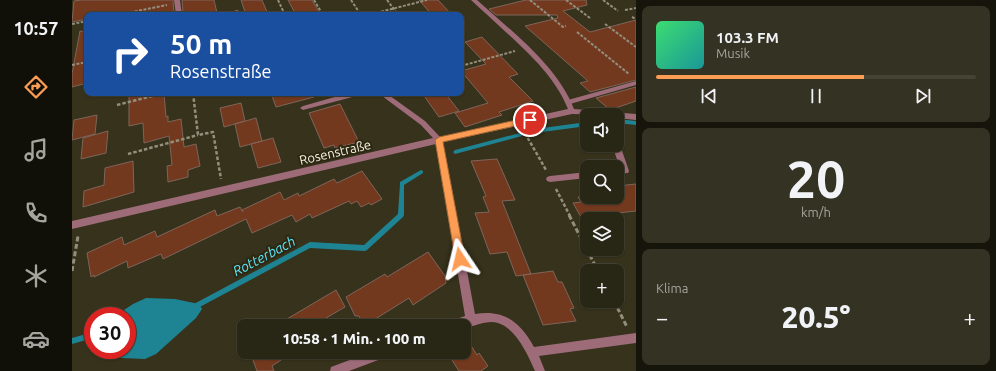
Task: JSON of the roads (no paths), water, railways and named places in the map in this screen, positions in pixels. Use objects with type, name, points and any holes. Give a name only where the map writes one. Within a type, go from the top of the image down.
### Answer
[{"type":"street","points":[[474,0],[526,48],[570,102],[572,111]]},
{"type":"street","points":[[177,2],[179,12]]},
{"type":"street","points":[[570,102],[636,83]]},
{"type":"street","points":[[303,108],[347,96]]},
{"type":"street","points":[[385,96],[423,123],[439,140],[471,319],[498,318],[517,330],[533,352],[540,371]]},
{"type":"street","name":"Rosenstraße","points":[[76,225],[519,122],[572,111],[580,112]]},
{"type":"street","name":"Rosenstraße","points":[[624,115],[636,116]]},
{"type":"street","points":[[550,179],[580,176]]},
{"type":"street","points":[[533,352],[635,338]]},
{"type":"street","points":[[335,371],[367,359]]},
{"type":"water","points":[[146,298],[175,299],[199,304],[202,309],[196,318],[156,354],[145,359],[136,359],[136,307],[128,307]]},
{"type":"waterway","name":"Rotterbach","points":[[624,122],[636,123]]},
{"type":"waterway","name":"Rotterbach","points":[[535,131],[580,125]]},
{"type":"waterway","name":"Rotterbach","points":[[455,152],[520,135]]},
{"type":"waterway","name":"Rotterbach","points":[[194,307],[310,245],[365,248],[401,215],[402,184],[421,172]]},
{"type":"waterway","name":"Rotterbach","points":[[72,341],[84,338]]}]
